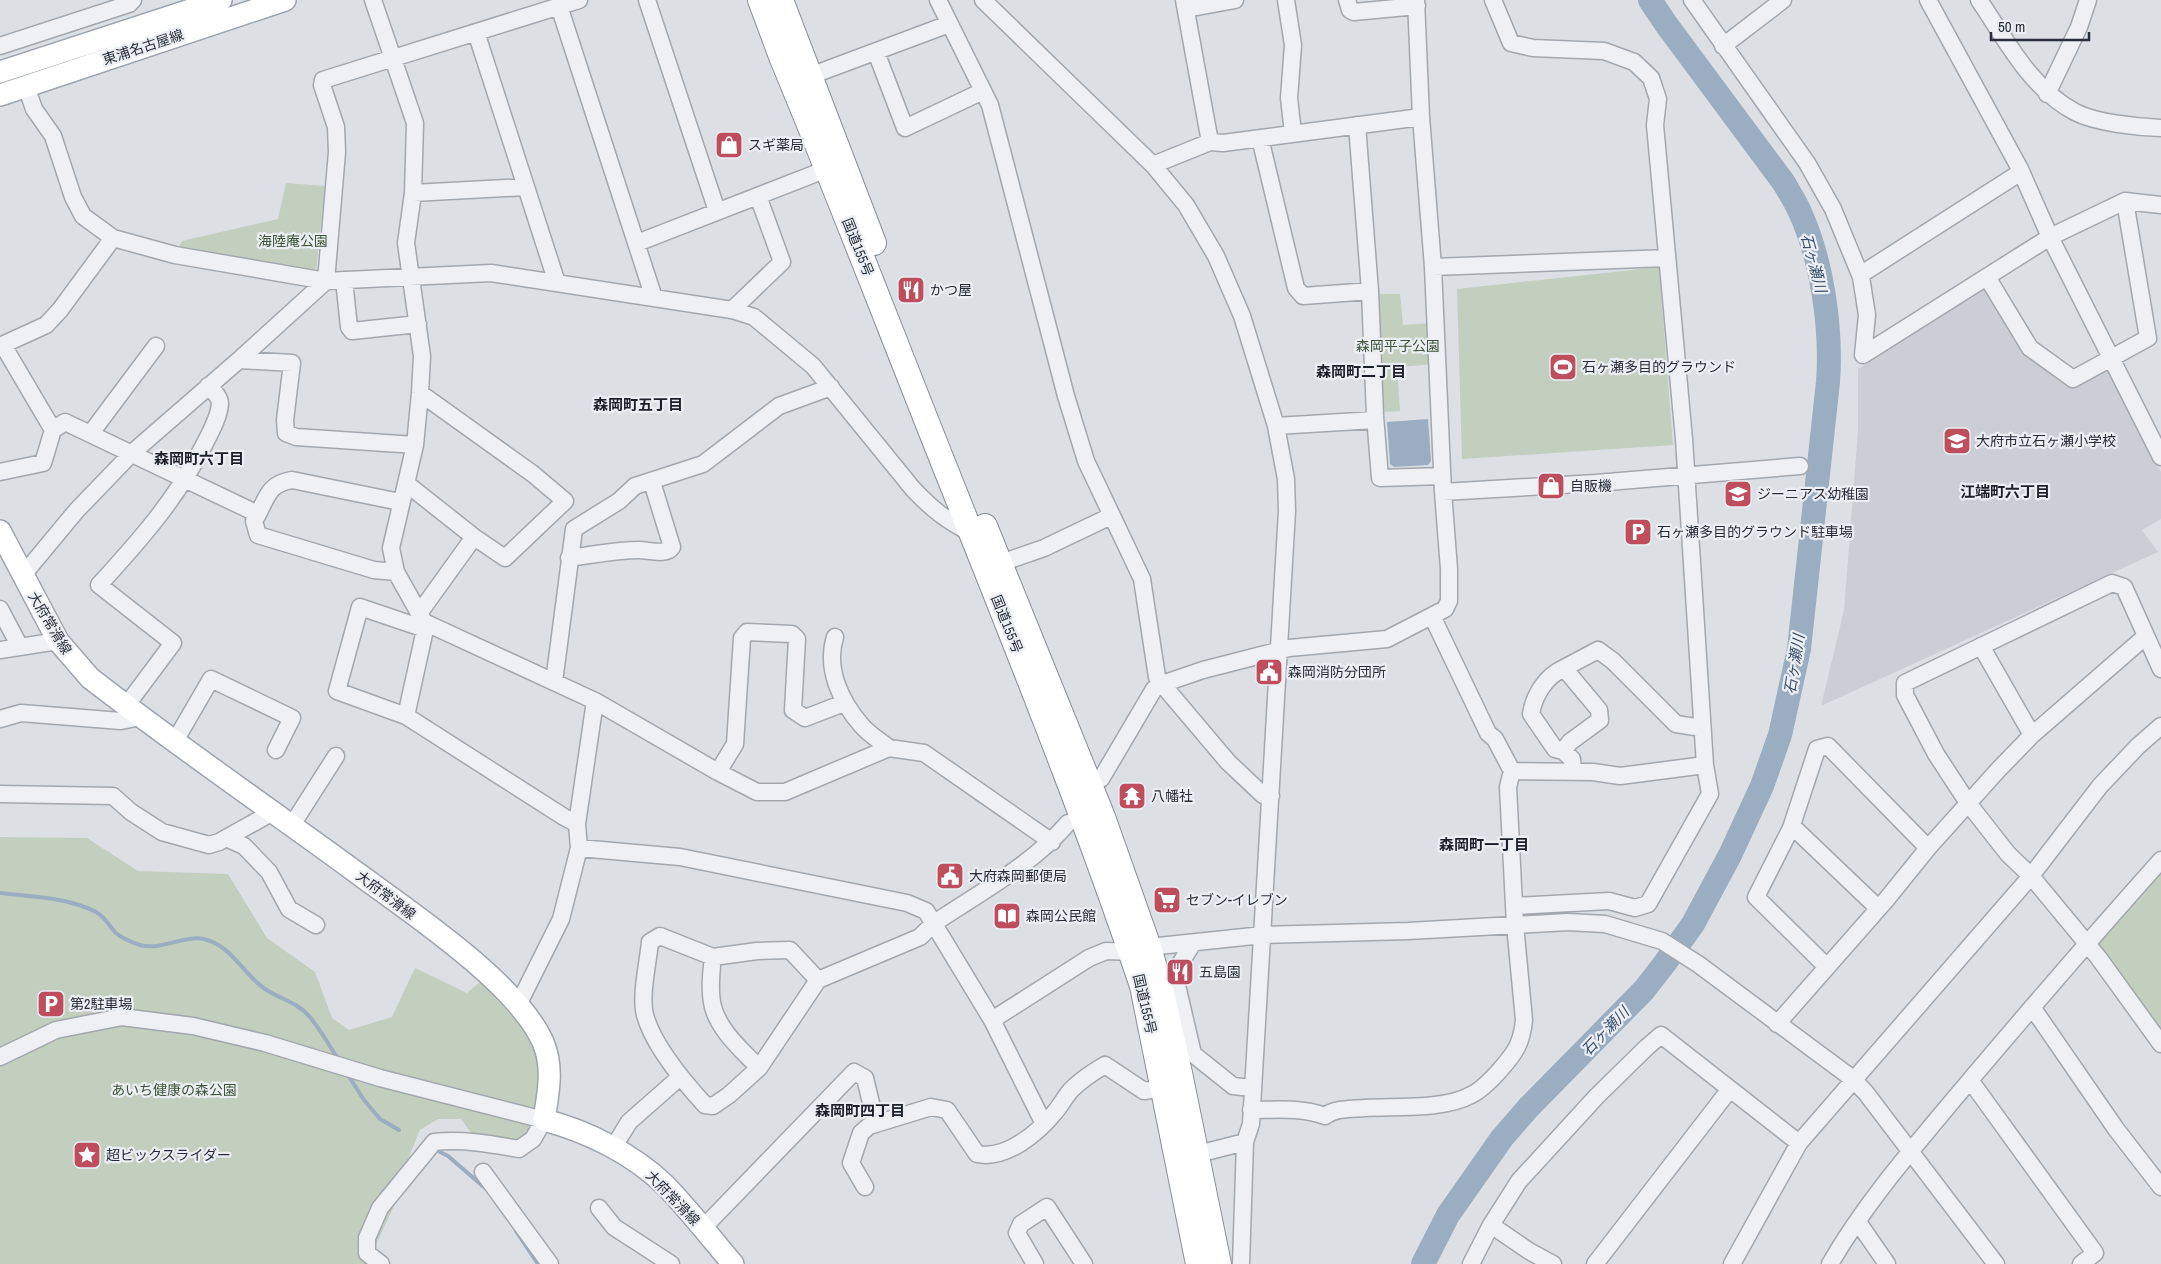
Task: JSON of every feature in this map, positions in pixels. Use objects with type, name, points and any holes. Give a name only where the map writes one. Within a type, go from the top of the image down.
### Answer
[{"type":"highway","name":"国道155号","points":[[760,0],[1085,825],[1140,949],[1161,989],[1198,1154],[1219,1264]]},
{"type":"highway","name":"国道155号","points":[[781,0],[1102,817],[1140,949],[1142,986],[1198,1264]]},
{"type":"main road","name":"東浦名古屋線","points":[[0,72],[221,0]]},
{"type":"main road","name":"東浦名古屋線","points":[[0,95],[286,0]]},
{"type":"main road","name":"大府常滑線","points":[[0,532],[58,642],[90,678],[292,825],[468,957],[518,1005],[543,1042],[551,1078],[544,1120],[576,1131],[631,1158],[664,1185],[733,1264]]},
{"type":"street","points":[[0,46],[129,4],[133,0]]},
{"type":"street","points":[[373,0],[416,122],[413,192],[406,243],[422,356],[420,393],[415,445],[390,548],[396,572],[424,622]]},
{"type":"street","points":[[23,575],[77,510],[132,453],[326,281],[338,152],[336,127],[322,85],[323,80],[579,0]]},
{"type":"street","points":[[647,0],[717,211]]},
{"type":"street","points":[[938,0],[990,105],[1069,406],[1086,461],[1142,579],[1157,677],[1228,762],[1263,795],[1271,796]]},
{"type":"street","points":[[983,0],[1153,164],[1186,205],[1216,256],[1242,316],[1276,426],[1286,478],[1287,511],[1263,935],[1250,1110],[1251,1124],[1245,1142],[1241,1264]]},
{"type":"street","points":[[1210,142],[1185,4],[1235,0]]},
{"type":"street","points":[[1286,0],[1293,46],[1289,98],[1293,133]]},
{"type":"street","points":[[1101,779],[1154,689],[1162,684],[1203,670],[1279,650],[1386,639],[1445,609],[1449,600],[1433,266],[1420,117],[1416,3],[1354,12],[1350,10],[1348,0]]},
{"type":"street","points":[[1493,0],[1511,43],[1533,48],[1604,51],[1634,62],[1651,78],[1658,98],[1655,125],[1686,474],[1704,766],[1710,794],[1648,904],[1635,908],[1609,901],[1514,906]]},
{"type":"street","points":[[1692,0],[1820,184],[1833,209],[1860,275],[1867,315],[1864,355],[2050,237],[2125,201],[2161,206]]},
{"type":"street","points":[[1723,46],[1783,0]]},
{"type":"street","points":[[1928,0],[2021,172],[2050,237],[2161,457]]},
{"type":"street","points":[[1979,0],[2021,62],[2047,94],[2076,113],[2139,128],[2161,128]]},
{"type":"street","points":[[2047,94],[2079,27],[2088,0]]},
{"type":"street","points":[[559,6],[654,298]]},
{"type":"street","points":[[810,76],[949,24]]},
{"type":"street","points":[[476,32],[557,283]]},
{"type":"street","points":[[876,52],[905,128],[983,91]]},
{"type":"street","points":[[26,86],[34,109],[53,136],[73,198],[82,216],[113,238],[175,255],[326,281],[491,273],[732,310],[754,317],[813,366],[919,495],[945,519],[971,533]]},
{"type":"street","points":[[1153,164],[1210,142],[1223,143],[1420,117]]},
{"type":"street","points":[[1357,125],[1370,291],[1380,478],[1443,484],[1596,483],[1800,466]]},
{"type":"street","points":[[1260,138],[1298,292],[1303,296],[1370,291]]},
{"type":"street","points":[[637,244],[827,169]]},
{"type":"street","points":[[1860,275],[2021,172]]},
{"type":"street","points":[[413,192],[526,187]]},
{"type":"street","points":[[732,310],[782,262],[758,196]]},
{"type":"street","points":[[1987,277],[2030,348],[2073,379],[2112,358],[2148,338],[2125,201]]},
{"type":"street","points":[[53,430],[1,345],[46,325],[60,310],[113,238]]},
{"type":"street","points":[[1433,266],[1667,258]]},
{"type":"street","points":[[344,280],[348,327],[352,331],[418,324]]},
{"type":"street","points":[[91,433],[156,346]]},
{"type":"street","points":[[239,360],[292,363],[285,420],[286,433],[296,437],[415,445]]},
{"type":"street","points":[[0,733],[0,720],[21,713],[121,721],[133,711],[173,643],[99,585],[148,531],[186,479],[211,431],[220,405],[218,396],[208,386]]},
{"type":"street","points":[[554,682],[574,529],[619,501],[635,486],[703,464],[779,406],[831,387]]},
{"type":"street","points":[[407,484],[474,538],[505,558],[565,502],[533,474],[420,393]]},
{"type":"street","points":[[1276,426],[1376,420]]},
{"type":"street","points":[[0,472],[43,463],[53,430],[65,422],[258,514]]},
{"type":"street","points":[[396,572],[374,570],[258,535],[254,521],[271,487],[292,480],[400,502]]},
{"type":"street","points":[[569,558],[638,550],[665,552],[670,550],[672,547],[652,482]]},
{"type":"street","points":[[1001,563],[1044,548],[1111,516]]},
{"type":"street","points":[[406,716],[424,622],[474,538]]},
{"type":"street","points":[[2161,669],[2124,587],[2112,583],[1905,683],[1905,695],[1927,737],[1968,803],[2008,854],[2031,876],[2098,957],[2161,1044]]},
{"type":"street","points":[[577,824],[406,716],[336,691],[360,607],[424,622],[595,701],[718,772],[757,792],[785,792],[889,748]]},
{"type":"street","points":[[0,609],[20,647]]},
{"type":"street","points":[[1250,1110],[1295,1110],[1314,1112],[1324,1116],[1341,1110],[1449,1102],[1472,1095],[1491,1080],[1512,1057],[1523,1036],[1524,1020],[1515,925],[1508,787],[1512,771],[1495,739],[1488,733],[1432,616]]},
{"type":"street","points":[[718,772],[735,744],[742,638],[747,632],[792,634],[797,639],[793,710],[805,718],[844,703]]},
{"type":"street","points":[[1777,1024],[1928,848],[2032,735],[2146,636]]},
{"type":"street","points":[[835,637],[831,649],[831,666],[844,703],[863,727],[889,748],[924,753],[1052,842]]},
{"type":"street","points":[[0,650],[58,642]]},
{"type":"street","points":[[1981,646],[2032,735]]},
{"type":"street","points":[[1573,772],[1572,760],[1563,751],[1555,749],[1531,714],[1533,700],[1550,677],[1598,650],[1603,652],[1660,706],[1676,724],[1702,728]]},
{"type":"street","points":[[1563,751],[1570,742],[1600,720],[1599,710],[1564,668]]},
{"type":"street","points":[[175,741],[211,679],[292,718],[276,750]]},
{"type":"street","points":[[518,1005],[561,920],[579,848],[577,824],[595,701]]},
{"type":"street","points":[[1732,1264],[1799,1143],[2031,876],[2100,786],[2138,746],[2161,726]]},
{"type":"street","points":[[1826,966],[1756,897],[1792,826],[1817,749],[1828,746],[1928,848]]},
{"type":"street","points":[[292,825],[336,756]]},
{"type":"street","points":[[1512,771],[1573,772],[1620,776],[1704,766]]},
{"type":"street","points":[[0,794],[113,796],[132,812],[162,832],[209,845],[226,838],[273,812]]},
{"type":"street","points":[[818,980],[790,950],[757,951],[713,957],[660,936],[650,942],[645,992],[645,1015],[658,1043],[680,1077],[705,1104],[713,1106],[729,1096],[759,1068],[818,980],[920,937],[933,924],[1029,860],[1052,842],[1068,823]]},
{"type":"street","points":[[1792,826],[1878,908]]},
{"type":"street","points":[[226,838],[244,846],[269,872],[289,909],[316,925]]},
{"type":"street","points":[[579,848],[680,857],[906,903],[926,911],[992,1020],[1044,1124]]},
{"type":"street","points":[[1830,1264],[1858,1222],[1910,1152],[2086,944],[2161,860]]},
{"type":"street","points":[[992,1020],[1089,958],[1106,951],[1263,935],[1408,931],[1568,922],[1605,924],[1662,941],[1698,964],[1853,1079],[1866,1093],[1996,1264]]},
{"type":"street","points":[[1189,942],[1190,948],[1178,968],[1176,981],[1193,1054],[1233,1086],[1252,1088]]},
{"type":"street","points":[[713,957],[711,983],[713,1007],[726,1034],[759,1068]]},
{"type":"street","points":[[2032,1007],[2116,1129],[2161,1187]]},
{"type":"street","points":[[0,1057],[56,1030],[122,1017],[193,1026],[273,1045],[356,1071],[544,1120],[533,1139],[520,1149],[478,1142],[450,1140],[434,1142],[380,1208],[367,1238],[367,1253],[371,1261]]},
{"type":"street","points":[[1471,1264],[1491,1225],[1526,1174],[1597,1096],[1661,1035],[1799,1143]]},
{"type":"street","points":[[865,1187],[851,1163],[862,1134],[869,1126],[931,1106],[948,1110],[977,1154],[988,1156],[1014,1147],[1055,1113],[1071,1090],[1090,1074],[1106,1066],[1144,1090],[1163,1088]]},
{"type":"street","points":[[702,1228],[854,1072],[865,1078],[876,1124]]},
{"type":"street","points":[[613,1148],[629,1122],[680,1077]]},
{"type":"street","points":[[1970,1080],[2096,1253],[2081,1264]]},
{"type":"street","points":[[1595,1264],[1730,1089]]},
{"type":"street","points":[[1198,1154],[1245,1142]]},
{"type":"street","points":[[483,1172],[550,1264]]},
{"type":"street","points":[[1035,1264],[1017,1233],[1021,1224],[1047,1207],[1084,1264]]},
{"type":"street","points":[[599,1208],[614,1227],[671,1264]]},
{"type":"street","points":[[1858,1222],[1887,1264]]},
{"type":"street","points":[[1491,1225],[1514,1242],[1553,1264]]},
{"type":"shaded area","points":[[1984,289],[2021,347],[2077,384],[2110,368],[2161,472],[2161,519],[2142,530],[2158,552],[1821,706],[1844,610],[1858,431],[1858,369]]},
{"type":"green space","name":"海陸庵公園","points":[[286,183],[325,186],[316,272],[175,255],[182,241],[278,219]]},
{"type":"green space","name":"石ヶ瀬多目的グラウンド","points":[[1659,267],[1673,445],[1462,459],[1457,289]]},
{"type":"green space","name":"森岡平子公園","points":[[1374,294],[1400,294],[1403,325],[1433,323],[1436,364],[1397,367],[1400,411],[1383,412]]},
{"type":"green space","name":"あいち健康の森公園","points":[[0,837],[87,838],[138,871],[228,874],[267,938],[315,972],[332,1018],[349,1030],[392,1017],[415,968],[467,993],[480,982],[529,1034],[538,1062],[544,1120],[519,1149],[478,1142],[461,1119],[438,1119],[420,1130],[404,1168],[407,1178],[367,1264],[0,1264]]},
{"type":"green space","points":[[2161,866],[2161,1032],[2099,944]]},
{"type":"water","points":[[1428,419],[1431,461],[1428,465],[1394,467],[1390,464],[1387,422]]},
{"type":"waterway","name":"石ヶ瀬川","points":[[1423,1264],[1448,1215],[1502,1138],[1528,1108],[1644,990],[1693,924],[1730,855],[1762,786],[1780,735],[1799,649],[1829,361],[1824,294],[1814,250],[1807,229],[1784,183],[1650,0]]},
{"type":"waterway","points":[[0,893],[49,898],[85,907],[102,916],[119,935],[140,945],[156,946],[196,938],[214,942],[230,954],[257,983],[304,1011],[339,1060]]},
{"type":"waterway","points":[[348,1075],[364,1100],[380,1119],[399,1130]]},
{"type":"waterway","points":[[438,1151],[448,1156],[485,1188]]},
{"type":"waterway","points":[[516,1231],[538,1264]]},
{"type":"place","name":"スギ薬局","points":[[729,145]]},
{"type":"place","name":"かつ屋","points":[[911,290]]},
{"type":"place","name":"石ヶ瀬多目的グラウンド","points":[[1563,367]]},
{"type":"place","name":"大府市立石ヶ瀬小学校","points":[[1957,441]]},
{"type":"place","name":"自販機","points":[[1551,486]]},
{"type":"place","name":"ジーニアス幼稚園","points":[[1738,494]]},
{"type":"place","name":"石ヶ瀬多目的グラウンド駐車場","points":[[1638,532]]},
{"type":"place","name":"森岡消防分団所","points":[[1269,672]]},
{"type":"place","name":"八幡社","points":[[1132,796]]},
{"type":"place","name":"大府森岡郵便局","points":[[950,876]]},
{"type":"place","name":"セブン-イレブン","points":[[1167,900]]},
{"type":"place","name":"森岡公民館","points":[[1007,916]]},
{"type":"place","name":"五島園","points":[[1180,972]]},
{"type":"place","name":"第2駐車場","points":[[51,1004]]},
{"type":"place","name":"超ビックスライダー","points":[[87,1155]]},
{"type":"district","name":"森岡町二丁目","points":[[1361,371]]},
{"type":"district","name":"森岡町五丁目","points":[[638,404]]},
{"type":"district","name":"森岡町六丁目","points":[[199,458]]},
{"type":"district","name":"江端町六丁目","points":[[2005,491]]},
{"type":"district","name":"森岡町一丁目","points":[[1484,844]]},
{"type":"district","name":"森岡町四丁目","points":[[860,1110]]}]
